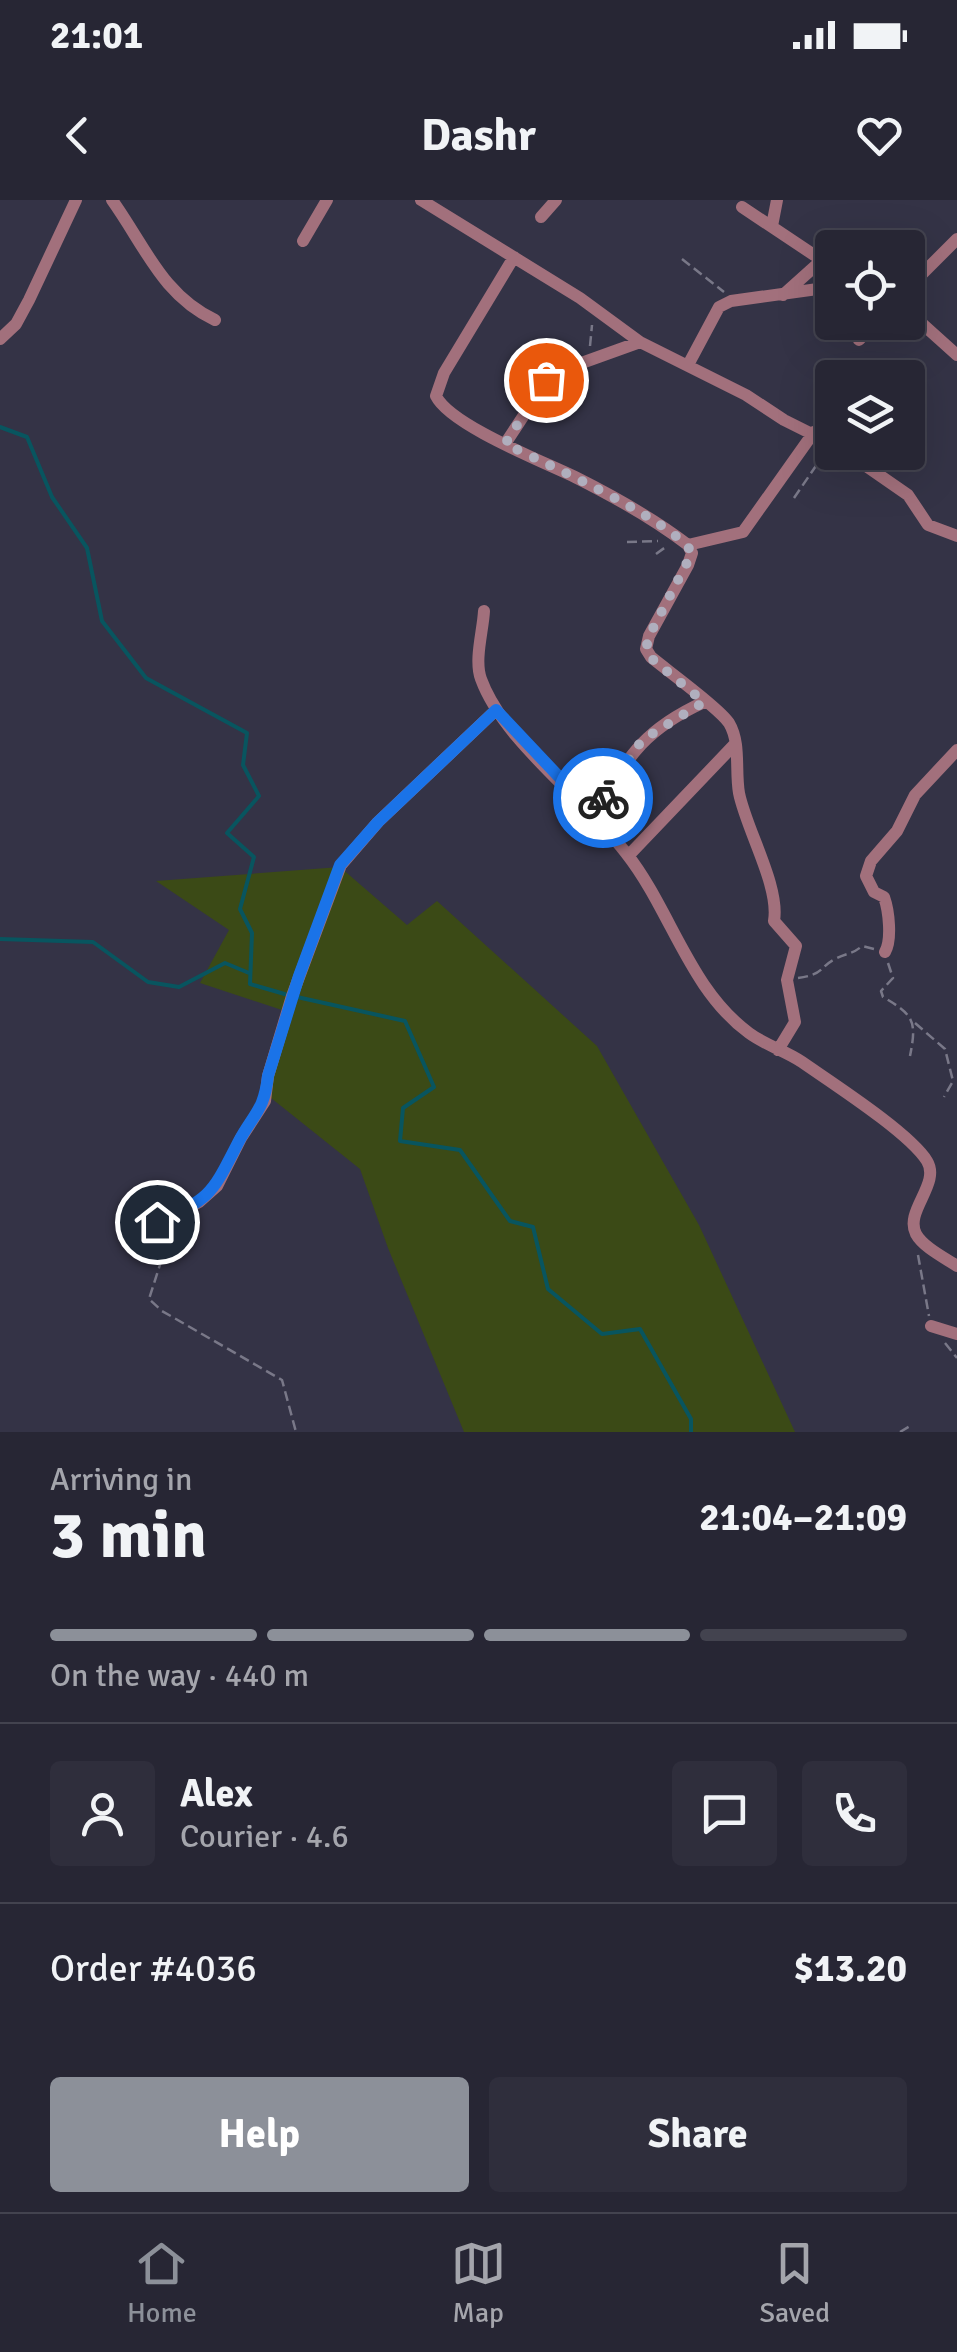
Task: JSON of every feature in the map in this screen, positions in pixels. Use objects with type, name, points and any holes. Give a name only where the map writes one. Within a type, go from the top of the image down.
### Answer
[{"type":"street","points":[[0,339],[16,324],[76,200]]},
{"type":"street","points":[[112,200],[163,280],[190,308],[215,320]]},
{"type":"street","points":[[303,242],[327,200]]},
{"type":"street","points":[[422,200],[580,298],[640,342],[746,395],[784,420],[814,432],[742,532],[681,543]]},
{"type":"street","points":[[540,217],[556,200]]},
{"type":"street","points":[[772,226],[777,200]]},
{"type":"street","points":[[742,207],[815,256]]},
{"type":"street","points":[[925,271],[954,245]]},
{"type":"street","points":[[514,257],[444,372],[436,396],[446,409],[505,444],[578,478],[692,553],[646,649],[651,658],[725,718],[735,744],[739,792],[771,892],[776,911],[774,921],[796,946],[787,980],[796,1022],[778,1050]]},
{"type":"street","points":[[782,295],[815,272]]},
{"type":"street","points":[[688,365],[719,307],[731,300],[815,290]]},
{"type":"street","points":[[925,326],[957,355]]},
{"type":"street","points":[[505,444],[551,374],[640,342]]},
{"type":"street","points":[[872,470],[908,495],[928,525],[957,536]]},
{"type":"street","points":[[484,611],[479,674],[496,710],[629,855],[686,950],[703,988],[748,1032],[802,1062],[892,1127],[925,1159],[930,1175],[914,1231],[957,1266]]},
{"type":"street","points":[[594,814],[642,740],[704,702]]},
{"type":"street","points":[[132,1231],[181,1212],[217,1186],[240,1138],[265,1101],[268,1076],[295,986],[340,865],[378,822],[496,710]]},
{"type":"street","points":[[629,855],[735,744]]},
{"type":"street","points":[[884,952],[890,939],[887,904],[884,897],[874,892],[866,876],[871,862],[897,830],[915,795],[957,750]]},
{"type":"street","points":[[931,1326],[957,1334]]},
{"type":"path","points":[[682,259],[731,300]]},
{"type":"path","points":[[591,361],[589,333],[594,318]]},
{"type":"path","points":[[794,498],[815,468]]},
{"type":"path","points":[[627,542],[681,543]]},
{"type":"path","points":[[787,980],[819,975],[836,958],[854,954],[862,946],[884,952],[893,978],[881,991],[884,997],[906,1009],[914,1023],[944,1049],[953,1081],[944,1097]]},
{"type":"path","points":[[910,1056],[914,1023]]},
{"type":"path","points":[[132,1231],[166,1248],[149,1299],[162,1311],[282,1380],[296,1432]]},
{"type":"path","points":[[914,1231],[931,1326],[957,1358]]},
{"type":"path","points":[[900,1432],[910,1426]]},
{"type":"green space","points":[[340,867],[407,925],[437,901],[597,1046],[699,1225],[795,1432],[464,1432],[388,1248],[360,1169],[266,1094],[291,1013],[200,983],[229,930],[156,881]]},
{"type":"waterway","points":[[0,427],[27,437],[52,497],[87,548],[102,621],[146,678],[247,733],[243,765],[259,796],[227,833],[254,857],[240,909],[252,933],[250,984],[288,995]]},
{"type":"waterway","points":[[0,939],[93,942],[148,982],[179,987],[225,963],[249,973]]},
{"type":"waterway","points":[[297,997],[405,1021],[434,1087],[403,1108],[400,1141],[460,1150],[510,1221],[533,1227],[548,1289],[602,1334],[640,1329],[691,1419],[691,1432]]},
{"type":"way so far","points":[[546,380],[505,444],[578,478],[642,515],[674,534],[692,553],[646,649],[651,658],[704,702],[642,740],[603,798]]},
{"type":"route","points":[[157,1222],[199,1202],[217,1186],[240,1138],[265,1101],[268,1076],[322,909],[340,865],[378,822],[496,710],[594,814],[603,798]]}]
